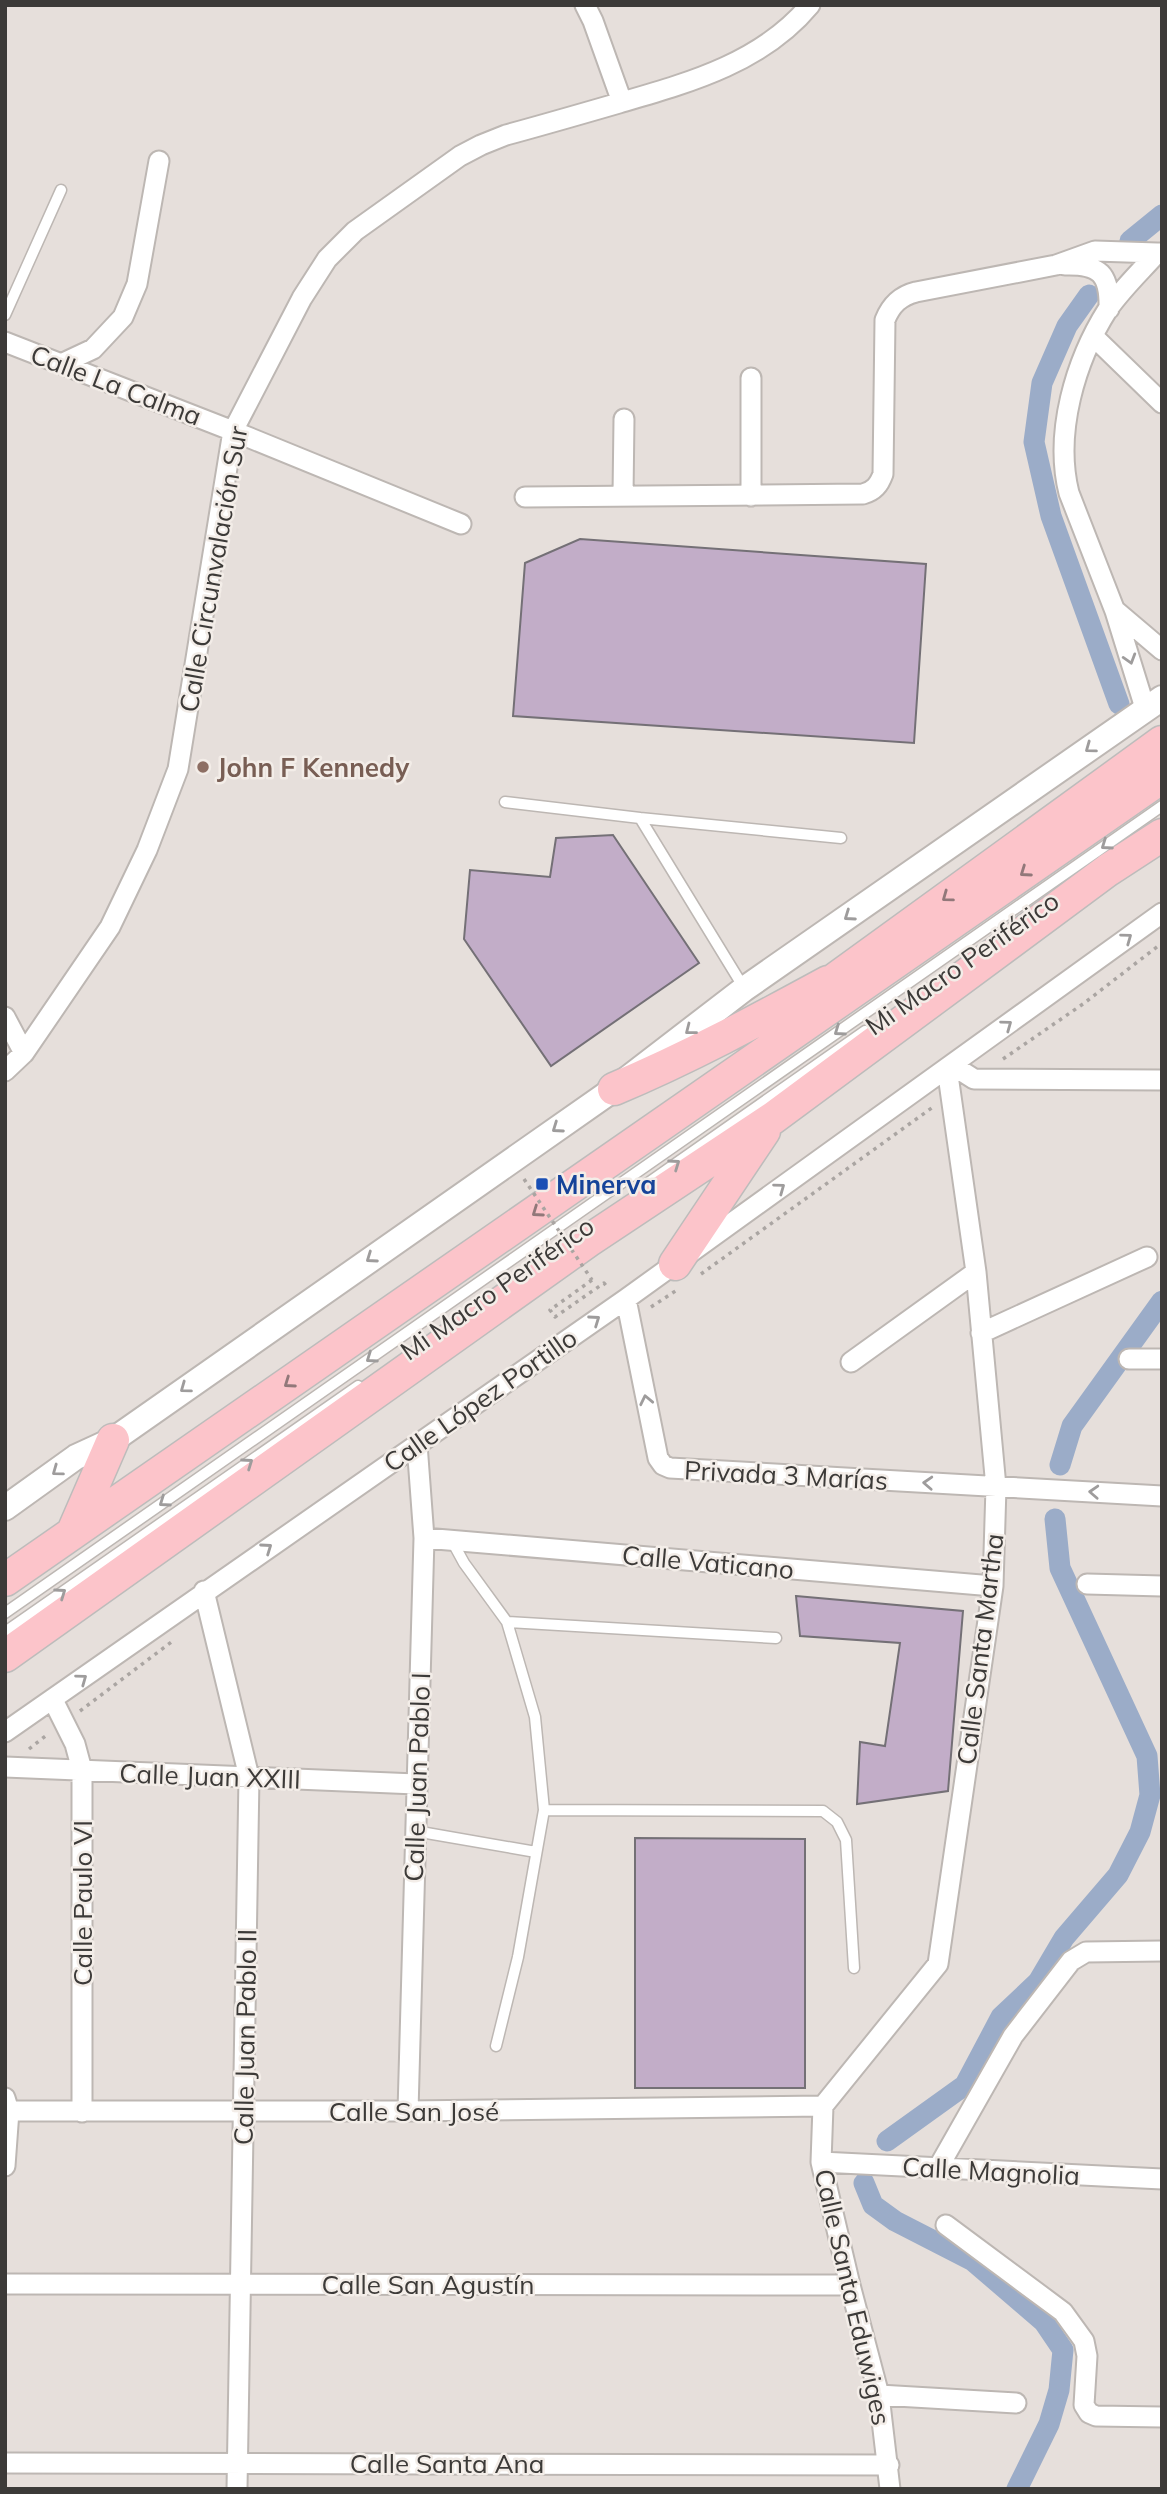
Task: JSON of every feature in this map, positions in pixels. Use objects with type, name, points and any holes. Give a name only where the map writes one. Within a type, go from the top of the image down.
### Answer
[{"type":"highway","points":[[587,1177],[617,1139],[674,1093],[803,1004],[832,980],[1162,742]]},
{"type":"highway","points":[[5,1580],[1162,777]]},
{"type":"highway","points":[[5,1656],[588,1241],[773,1118],[1108,870],[1162,835]]},
{"type":"highway","points":[[614,1089],[729,1036],[832,980]]},
{"type":"highway","points":[[675,1264],[773,1118]]},
{"type":"highway","points":[[72,1533],[113,1440]]},
{"type":"street","points":[[585,5],[622,102]]},
{"type":"street","name":"Calle Circunvalación Sur","points":[[5,1071],[24,1053],[110,927],[147,850],[178,769],[233,431],[302,298],[327,259],[355,231],[421,182],[481,145],[694,81],[746,57],[795,23],[810,5]]},
{"type":"street","points":[[61,364],[93,349],[122,317],[137,284],[159,161]]},
{"type":"street","points":[[524,497],[863,494],[876,488],[883,474],[885,320],[894,303],[908,294],[1056,265],[1095,251],[1160,253]]},
{"type":"street","points":[[5,1508],[76,1457],[113,1440],[614,1089],[744,989],[1154,703],[1074,506],[1064,473],[1063,451],[1080,365],[1109,309],[1160,253]]},
{"type":"street","points":[[1056,265],[1081,264],[1099,272],[1106,279],[1109,309]]},
{"type":"street","points":[[1094,337],[1162,403]]},
{"type":"street","name":"Calle La Calma","points":[[5,342],[461,524]]},
{"type":"street","points":[[751,378],[751,496]]},
{"type":"street","points":[[623,495],[624,419]]},
{"type":"street","points":[[1115,611],[1162,650]]},
{"type":"street","name":"Calle López Portillo","points":[[5,1732],[626,1299],[1162,912]]},
{"type":"street","points":[[5,1017],[24,1053]]},
{"type":"street","points":[[950,1066],[974,1079],[1162,1080]]},
{"type":"street","name":"Calle Santa Martha","points":[[823,2106],[938,1964],[993,1586],[996,1487],[976,1272],[950,1066]]},
{"type":"street","points":[[981,1333],[1147,1257]]},
{"type":"street","points":[[851,1362],[976,1272]]},
{"type":"street","name":"Privada 3 Marías","points":[[626,1299],[658,1458],[663,1465],[677,1469],[996,1487]]},
{"type":"street","points":[[1129,1359],[1162,1359]]},
{"type":"street","name":"Calle Juan Pablo I","points":[[408,2111],[424,1538],[417,1444]]},
{"type":"street","points":[[996,1487],[1162,1496]]},
{"type":"street","name":"Calle Vaticano","points":[[424,1538],[993,1586]]},
{"type":"street","points":[[1087,1584],[1162,1586]]},
{"type":"street","name":"Calle Juan Pablo II","points":[[204,1591],[249,1777],[237,2489]]},
{"type":"street","name":"Calle Paulo VI","points":[[53,1700],[75,1744],[82,1770],[82,2112]]},
{"type":"street","name":"Calle Juan XXIII","points":[[5,1767],[416,1784]]},
{"type":"street","points":[[938,2168],[1020,2025],[1071,1961],[1086,1952],[1162,1951]]},
{"type":"street","points":[[5,2166],[6,2106]]},
{"type":"street","name":"Calle San José","points":[[6,2106],[82,2112],[243,2112],[823,2106]]},
{"type":"street","name":"Calle Santa Eduwiges","points":[[823,2106],[821,2162],[879,2395],[890,2489]]},
{"type":"street","name":"Calle Magnolia","points":[[821,2162],[1162,2179]]},
{"type":"street","points":[[946,2225],[1063,2312],[1084,2341],[1087,2356],[1084,2405],[1088,2413],[1096,2416],[1162,2417]]},
{"type":"street","name":"Calle San Agustín","points":[[5,2284],[850,2285]]},
{"type":"street","points":[[879,2395],[1016,2403]]},
{"type":"street","name":"Calle Santa Ana","points":[[5,2463],[888,2465]]},
{"type":"lane","points":[[5,315],[61,190]]},
{"type":"lane","points":[[505,802],[841,838]]},
{"type":"lane","name":"Mi Macro Periférico","points":[[5,1613],[1162,806]]},
{"type":"lane","points":[[640,818],[744,989]]},
{"type":"lane","name":"Mi Macro Periférico","points":[[990,943],[1162,823]]},
{"type":"lane","name":"Mi Macro Periférico","points":[[635,1192],[876,1023]]},
{"type":"lane","name":"Mi Macro Periférico","points":[[5,1632],[372,1376]]},
{"type":"lane","points":[[452,1540],[464,1563],[507,1622],[535,1717],[544,1810],[518,1957],[496,2046]]},
{"type":"lane","points":[[507,1622],[776,1638]]},
{"type":"lane","points":[[544,1810],[823,1811],[837,1822],[846,1840],[854,1968]]},
{"type":"lane","points":[[415,1831],[536,1852]]},
{"type":"path","points":[[524,1179],[592,1280],[550,1310],[555,1317],[604,1283]]},
{"type":"building","points":[[580,539],[926,564],[914,743],[513,716],[525,563]]},
{"type":"building","points":[[613,835],[699,963],[551,1066],[464,939],[470,870],[550,877],[556,838]]},
{"type":"building","points":[[796,1596],[963,1611],[948,1791],[857,1804],[860,1742],[885,1746],[900,1643],[800,1636]]},
{"type":"building","points":[[635,1838],[805,1839],[805,2088],[635,2088]]},
{"type":"waterway","points":[[1130,241],[1162,215]]},
{"type":"waterway","points":[[1089,295],[1067,326],[1042,383],[1034,442],[1051,516],[1119,704]]},
{"type":"waterway","points":[[1060,1465],[1072,1426],[1162,1301]]},
{"type":"waterway","points":[[887,2141],[965,2085],[1001,2017],[1038,1982],[1064,1938],[1118,1875],[1140,1832],[1150,1795],[1147,1756],[1060,1568],[1055,1519]]},
{"type":"waterway","points":[[864,2183],[873,2205],[895,2221],[973,2261],[1044,2322],[1063,2350],[1059,2390],[1049,2424],[1017,2489]]},
{"type":"place","name":"John F Kennedy","points":[[203,767]]},
{"type":"place","name":"Minerva","points":[[542,1184]]}]
